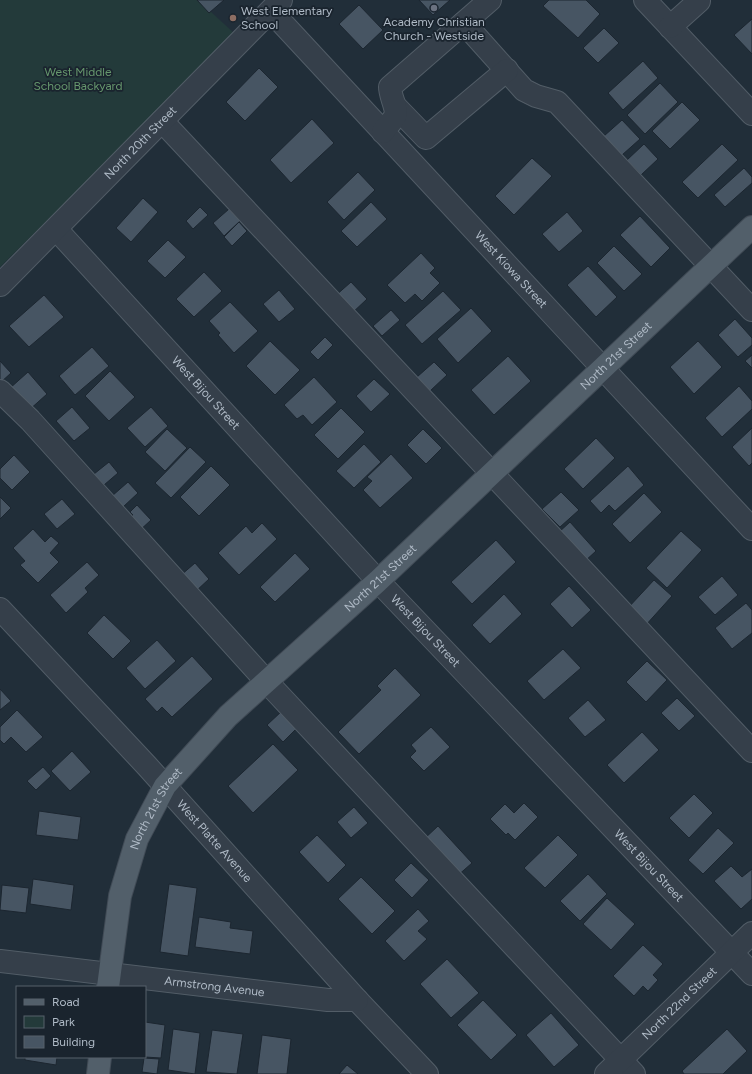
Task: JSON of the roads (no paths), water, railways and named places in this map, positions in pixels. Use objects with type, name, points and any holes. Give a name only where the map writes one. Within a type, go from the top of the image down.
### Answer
[{"type":"main road","name":"North 21st Street","points":[[109,981],[120,896],[137,839],[165,786],[228,716],[378,581],[752,227]]},
{"type":"main road","points":[[98,1074],[100,1058]]},
{"type":"street","points":[[490,0],[390,87],[390,96],[396,107],[426,138],[507,70]]},
{"type":"street","points":[[645,0],[752,114]]},
{"type":"street","points":[[670,27],[704,0]]},
{"type":"street","name":"North 20th Street","points":[[0,286],[276,5]]},
{"type":"street","name":"West Kiowa Street","points":[[276,5],[383,132],[602,370],[752,529]]},
{"type":"street","points":[[464,23],[524,90],[536,96],[557,102],[752,310]]},
{"type":"street","points":[[383,132],[396,116],[396,107]]},
{"type":"street","points":[[162,121],[752,751]]},
{"type":"street","name":"West Bijou Street","points":[[56,229],[378,581],[752,974]]},
{"type":"street","points":[[0,391],[30,420],[266,681],[621,1069]]},
{"type":"street","name":"West Platte Avenue","points":[[0,609],[165,786],[357,1000],[427,1074]]},
{"type":"street","name":"North 22nd Street","points":[[621,1069],[732,952],[752,933]]},
{"type":"street","name":"Armstrong Avenue","points":[[0,961],[109,981],[328,1000],[357,1000]]},
{"type":"place","name":"Academy Christian Church - Westside","points":[[434,8]]},
{"type":"place","name":"West Elementary School","points":[[233,18]]},
{"type":"park label","name":"West Middle School Backyard","points":[[78,79]]}]
